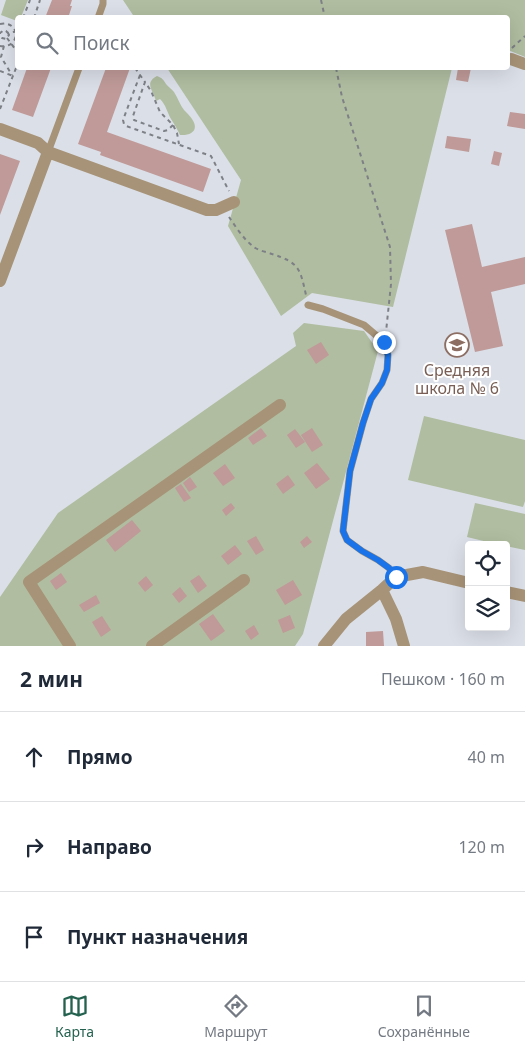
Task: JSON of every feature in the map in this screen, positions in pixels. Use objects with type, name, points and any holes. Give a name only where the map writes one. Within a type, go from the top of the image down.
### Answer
[{"type":"street","points":[[511,59],[525,64]]},
{"type":"street","points":[[0,129],[38,143],[48,152],[207,210],[216,210],[234,202]]},
{"type":"street","points":[[0,281],[48,152]]},
{"type":"street","points":[[70,646],[29,582],[280,405]]},
{"type":"street","points":[[324,646],[346,619],[396,577],[423,572],[465,582]]},
{"type":"street","points":[[152,646],[244,580]]},
{"type":"street","points":[[382,590],[396,619],[404,646]]},
{"type":"street","points":[[510,593],[525,596]]},
{"type":"lane","points":[[99,15],[103,0]]},
{"type":"lane","points":[[48,152],[78,70]]},
{"type":"lane","points":[[308,305],[364,325],[384,342],[388,355],[387,370],[382,383],[371,399],[363,423],[350,471],[343,531],[347,540],[389,568],[396,577]]},
{"type":"path","points":[[24,15],[30,0]]},
{"type":"path","points":[[35,15],[40,0]]},
{"type":"path","points":[[321,0],[324,15]]},
{"type":"path","points":[[0,24],[8,24],[15,30]]},
{"type":"path","points":[[7,38],[0,36],[1,30],[6,30],[8,33],[15,31]]},
{"type":"path","points":[[8,33],[7,38],[15,49]]},
{"type":"path","points":[[0,46],[11,44],[15,38]]},
{"type":"path","points":[[4,46],[0,57],[12,76]]},
{"type":"path","points":[[0,109],[15,70]]},
{"type":"path","points":[[136,70],[151,91],[160,112],[173,125],[180,144]]},
{"type":"path","points":[[336,70],[342,97],[390,247],[391,284],[384,342]]},
{"type":"path","points":[[0,71],[12,76]]},
{"type":"path","points":[[140,75],[123,120],[124,124],[211,156],[234,202]]},
{"type":"path","points":[[145,82],[132,116],[134,120],[164,131],[173,125]]},
{"type":"path","points":[[216,210],[228,216],[254,248],[294,263],[300,270],[308,305]]},
{"type":"green space","points":[[6,0],[28,0],[22,15],[15,15],[15,20],[1,15]]},
{"type":"green space","points":[[123,0],[525,0],[525,57],[510,51],[510,15],[133,15]]},
{"type":"green space","points":[[168,70],[452,70],[393,307],[312,293],[281,316],[228,226],[241,180]]},
{"type":"green space","points":[[157,76],[173,91],[192,119],[195,127],[190,134],[180,135],[162,101],[160,99],[156,101],[150,84]]},
{"type":"green space","points":[[304,323],[364,331],[378,351],[303,634],[295,646],[0,646],[0,597],[58,513],[296,346],[293,333]]},
{"type":"green space","points":[[424,416],[525,440],[525,501],[523,507],[408,480]]},
{"type":"green space","points":[[475,503],[525,514],[525,550],[510,547],[510,541],[484,541],[467,537]]},
{"type":"building","points":[[52,0],[72,0],[69,15],[46,15]]},
{"type":"building","points":[[26,70],[50,70],[33,117],[12,110]]},
{"type":"building","points":[[105,70],[129,70],[107,132],[211,169],[203,192],[100,155],[101,152],[78,144]]},
{"type":"building","points":[[458,70],[471,70],[468,82],[456,80]]},
{"type":"building","points":[[510,112],[525,114],[525,129],[507,126]]},
{"type":"building","points":[[447,136],[471,139],[469,152],[445,148]]},
{"type":"building","points":[[494,151],[502,153],[499,166],[491,164]]},
{"type":"building","points":[[0,154],[20,161],[0,215]]},
{"type":"building","points":[[472,224],[482,267],[525,257],[525,284],[491,292],[503,346],[475,352],[445,230]]},
{"type":"building","points":[[321,342],[329,355],[316,364],[307,350]]},
{"type":"building","points":[[261,428],[267,436],[253,445],[248,438]]},
{"type":"building","points":[[312,428],[323,445],[312,452],[301,435]]},
{"type":"building","points":[[295,429],[305,442],[296,448],[287,435]]},
{"type":"building","points":[[317,463],[330,479],[316,489],[304,473]]},
{"type":"building","points":[[225,464],[235,478],[223,486],[213,473]]},
{"type":"building","points":[[288,475],[295,485],[283,494],[276,484]]},
{"type":"building","points":[[190,477],[197,487],[189,492],[183,483]]},
{"type":"building","points":[[181,484],[191,498],[184,502],[175,488]]},
{"type":"building","points":[[231,503],[235,508],[226,516],[222,510]]},
{"type":"building","points":[[132,520],[141,531],[115,552],[106,540]]},
{"type":"building","points":[[256,536],[264,550],[256,555],[247,541]]},
{"type":"building","points":[[307,536],[312,542],[304,548],[300,542]]},
{"type":"building","points":[[235,545],[242,554],[228,565],[221,556]]},
{"type":"building","points":[[61,573],[67,582],[56,590],[50,581]]},
{"type":"building","points":[[199,575],[207,586],[198,593],[190,581]]},
{"type":"building","points":[[146,576],[153,585],[145,592],[138,583]]},
{"type":"building","points":[[293,580],[302,595],[285,605],[276,590]]},
{"type":"building","points":[[180,587],[187,596],[179,603],[172,594]]},
{"type":"building","points":[[96,595],[100,603],[84,612],[79,605]]},
{"type":"building","points":[[213,614],[225,631],[211,641],[199,624]]},
{"type":"building","points":[[290,615],[295,628],[283,633],[278,620]]},
{"type":"building","points":[[102,616],[111,630],[101,637],[92,622]]},
{"type":"building","points":[[254,625],[259,634],[251,640],[245,631]]},
{"type":"building","points":[[383,631],[384,646],[366,646],[366,632]]},
{"type":"place","name":"Средняя школа № 6","points":[[457,345]]},
{"type":"route","points":[[384,342],[388,355],[387,370],[382,383],[371,399],[363,423],[350,471],[343,531],[347,540],[389,568],[396,577]]}]
